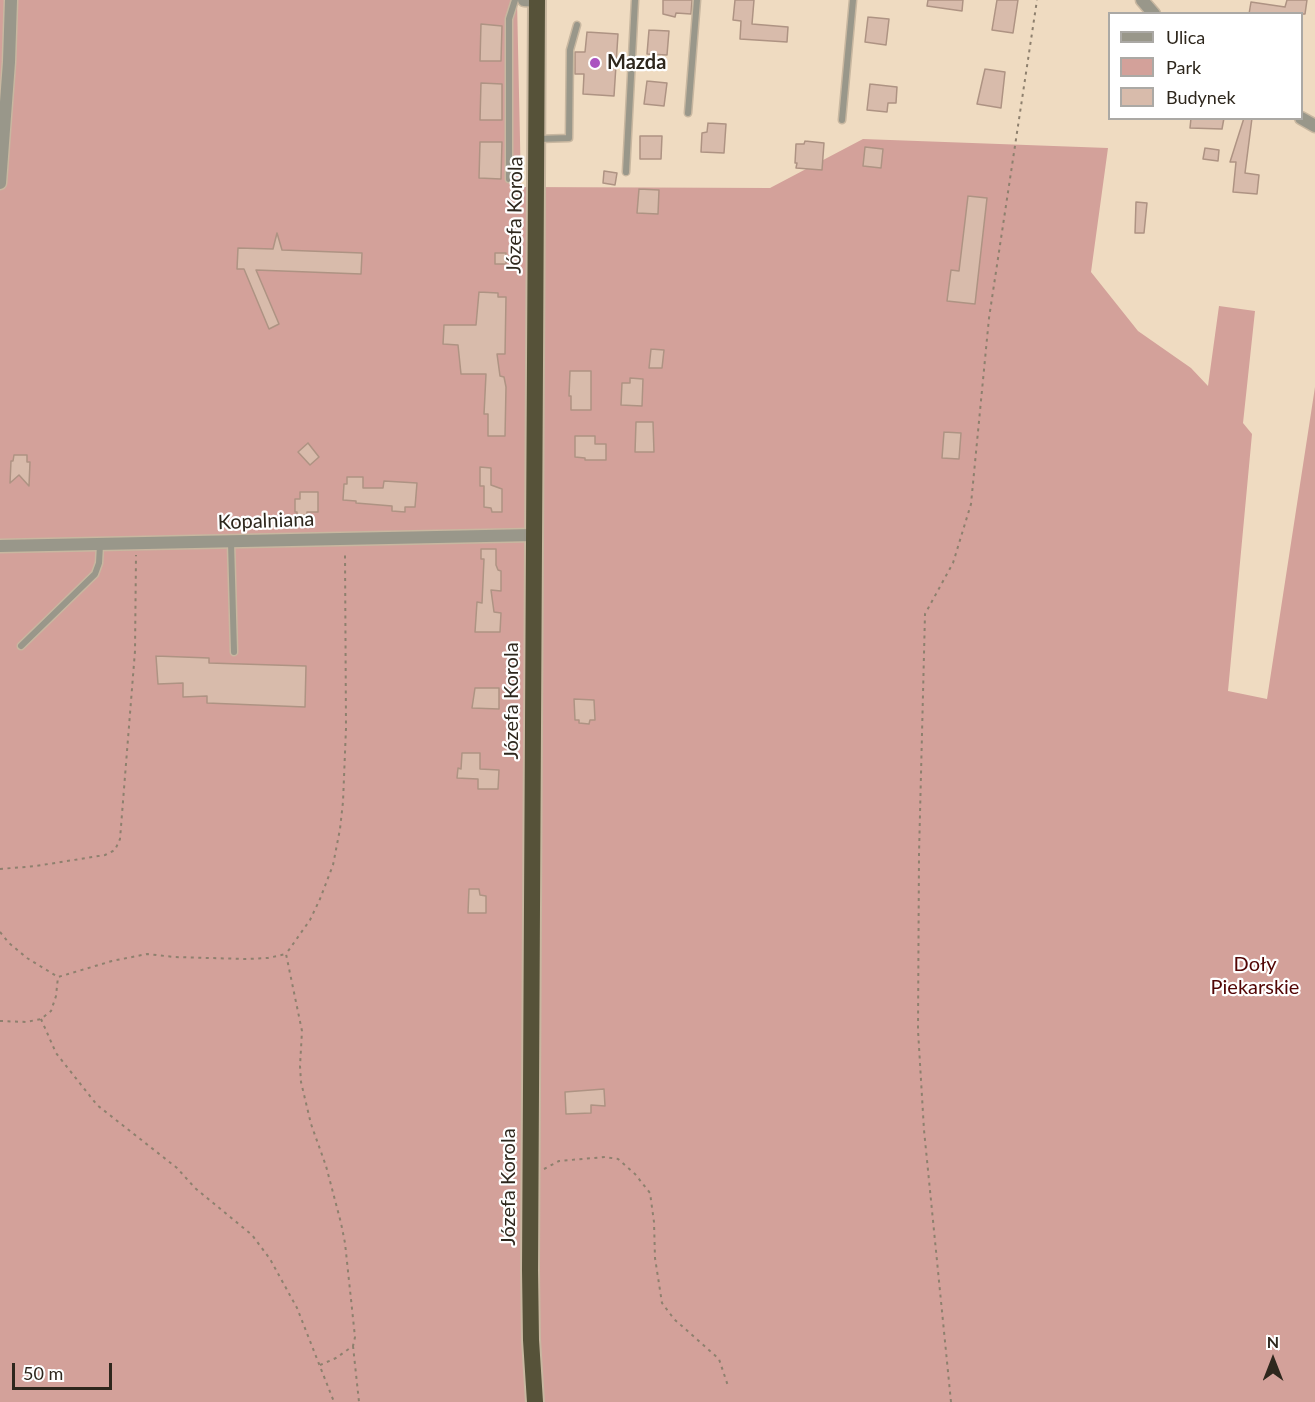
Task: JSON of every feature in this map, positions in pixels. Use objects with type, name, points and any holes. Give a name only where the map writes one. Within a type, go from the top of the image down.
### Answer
[{"type":"highway","name":"Józefa Korola","points":[[532,0],[536,139],[530,1175],[531,1340],[535,1402]]},
{"type":"street","points":[[0,183],[10,0]]},
{"type":"street","points":[[1142,0],[1152,12]]},
{"type":"street","name":"Kopalniana","points":[[0,546],[534,535]]},
{"type":"lane","points":[[509,179],[509,19],[515,0]]},
{"type":"lane","points":[[626,172],[635,0]]},
{"type":"lane","points":[[688,113],[697,0]]},
{"type":"lane","points":[[843,120],[853,0]]},
{"type":"lane","points":[[536,139],[569,138],[570,50],[577,25]]},
{"type":"lane","points":[[231,542],[234,652]]},
{"type":"lane","points":[[21,646],[95,574],[99,563],[99,545]]},
{"type":"path","points":[[951,1402],[924,1130],[918,1030],[918,865],[925,614],[953,563],[971,504],[989,318],[1037,0]]},
{"type":"path","points":[[345,538],[346,728],[340,829],[333,865],[320,899],[310,920],[286,954],[302,1031],[301,1082],[345,1243],[356,1337],[353,1346],[359,1402]]},
{"type":"path","points":[[0,869],[105,855],[115,850],[120,839],[135,651],[136,543]]},
{"type":"path","points":[[0,932],[27,958],[58,977]]},
{"type":"path","points":[[58,977],[78,969],[147,954],[246,959],[286,954]]},
{"type":"path","points":[[0,1021],[26,1022],[42,1019],[51,1011],[56,996],[58,977]]},
{"type":"path","points":[[42,1019],[56,1053],[97,1105],[177,1168],[195,1188],[252,1235],[270,1259],[297,1308],[334,1402]]},
{"type":"path","points":[[530,1175],[559,1161],[605,1157],[618,1159],[635,1174],[650,1193],[655,1258],[662,1303],[675,1319],[719,1359],[728,1386]]},
{"type":"path","points":[[320,1365],[336,1358],[353,1346]]},
{"type":"green space","name":"Doły Piekarskie","points":[[0,0],[517,0],[521,187],[770,188],[863,139],[1108,148],[1091,272],[1138,331],[1191,368],[1208,386],[1219,306],[1255,311],[1243,423],[1252,434],[1228,691],[1267,699],[1315,387],[1315,1402],[0,1402]]},
{"type":"building","points":[[663,0],[692,0],[691,14],[676,13],[675,17],[663,14]]},
{"type":"building","points":[[735,0],[754,0],[752,24],[788,27],[787,42],[740,39],[741,21],[733,20]]},
{"type":"building","points":[[928,0],[963,0],[962,11],[927,6]]},
{"type":"building","points":[[997,0],[1018,0],[1013,33],[992,30]]},
{"type":"building","points":[[1287,0],[1307,0],[1305,14],[1303,12],[1249,12],[1251,2],[1285,7]]},
{"type":"building","points":[[868,17],[889,19],[886,45],[865,42]]},
{"type":"building","points":[[481,24],[502,26],[501,61],[480,61]]},
{"type":"building","points":[[649,30],[669,31],[667,55],[647,54]]},
{"type":"building","name":"Mazda","points":[[587,32],[618,34],[614,96],[583,94],[584,74],[575,74],[575,52],[585,52]]},
{"type":"building","points":[[985,69],[1005,72],[1001,108],[977,104]]},
{"type":"building","points":[[647,81],[667,83],[664,106],[644,104]]},
{"type":"building","points":[[481,83],[502,84],[502,120],[480,120]]},
{"type":"building","points":[[870,84],[897,87],[896,103],[888,103],[887,112],[867,110]]},
{"type":"building","points":[[1191,120],[1224,120],[1222,129],[1190,128]]},
{"type":"building","points":[[1243,120],[1252,120],[1245,173],[1259,175],[1257,194],[1233,192],[1236,162],[1230,162]]},
{"type":"building","points":[[708,123],[726,124],[724,153],[701,152],[702,133],[707,132]]},
{"type":"building","points":[[640,136],[662,136],[661,159],[640,159]]},
{"type":"building","points":[[805,141],[824,143],[822,170],[796,168],[796,144],[804,144]]},
{"type":"building","points":[[480,142],[502,142],[501,179],[479,178]]},
{"type":"building","points":[[865,147],[883,149],[881,168],[863,166]]},
{"type":"building","points":[[1205,148],[1219,150],[1218,161],[1203,159]]},
{"type":"building","points":[[604,171],[617,173],[615,185],[603,183]]},
{"type":"building","points":[[639,189],[659,190],[658,214],[637,213]]},
{"type":"building","points":[[968,196],[987,198],[975,304],[947,301],[951,270],[959,271]]},
{"type":"building","points":[[1136,202],[1147,203],[1144,233],[1135,233]]},
{"type":"building","points":[[277,233],[282,250],[362,253],[361,274],[256,270],[279,324],[269,329],[244,269],[237,269],[238,248],[273,249]]},
{"type":"building","points":[[495,253],[506,253],[506,264],[495,264]]},
{"type":"building","points":[[479,292],[498,293],[498,297],[506,297],[505,354],[497,354],[500,376],[504,377],[506,387],[505,436],[488,436],[488,414],[484,414],[486,374],[461,374],[458,345],[443,344],[444,325],[476,325]]},
{"type":"building","points":[[651,349],[664,350],[662,368],[649,368]]},
{"type":"building","points":[[570,371],[591,371],[591,410],[571,410]]},
{"type":"building","points":[[630,378],[643,379],[642,406],[621,405],[622,383],[630,383]]},
{"type":"building","points":[[636,422],[653,422],[654,452],[635,452]]},
{"type":"building","points":[[944,432],[961,433],[959,459],[942,458]]},
{"type":"building","points":[[575,436],[595,436],[595,444],[606,444],[606,460],[585,460],[585,458],[575,457]]},
{"type":"building","points":[[308,443],[319,457],[310,465],[298,452]]},
{"type":"building","points":[[14,455],[27,455],[27,462],[30,462],[29,486],[19,475],[10,483],[11,461]]},
{"type":"building","points":[[480,467],[491,468],[491,485],[502,489],[502,512],[492,512],[491,508],[484,507],[484,486],[480,486]]},
{"type":"building","points":[[347,477],[363,477],[363,488],[383,488],[384,481],[417,483],[415,507],[405,507],[405,512],[392,511],[392,506],[343,500]]},
{"type":"building","points":[[300,492],[318,492],[318,512],[307,512],[307,515],[297,516],[295,499],[300,499]]},
{"type":"building","points":[[481,549],[496,549],[496,565],[501,571],[501,591],[491,590],[494,612],[501,613],[500,632],[475,632],[477,602],[482,603],[484,559],[481,559]]},
{"type":"building","points":[[156,656],[209,658],[209,663],[306,666],[305,707],[207,703],[207,696],[183,697],[183,683],[158,684]]},
{"type":"building","points":[[475,688],[499,688],[499,709],[472,708]]},
{"type":"building","points":[[574,699],[594,700],[595,720],[590,720],[589,724],[575,720]]},
{"type":"building","points":[[462,753],[480,753],[480,769],[499,770],[498,789],[478,789],[478,779],[457,778],[458,768],[461,769]]},
{"type":"building","points":[[469,889],[479,889],[480,895],[486,896],[486,913],[468,913]]},
{"type":"building","points":[[604,1089],[605,1106],[591,1105],[591,1113],[566,1114],[565,1092]]},
{"type":"place","name":"Mazda","points":[[595,63]]}]
